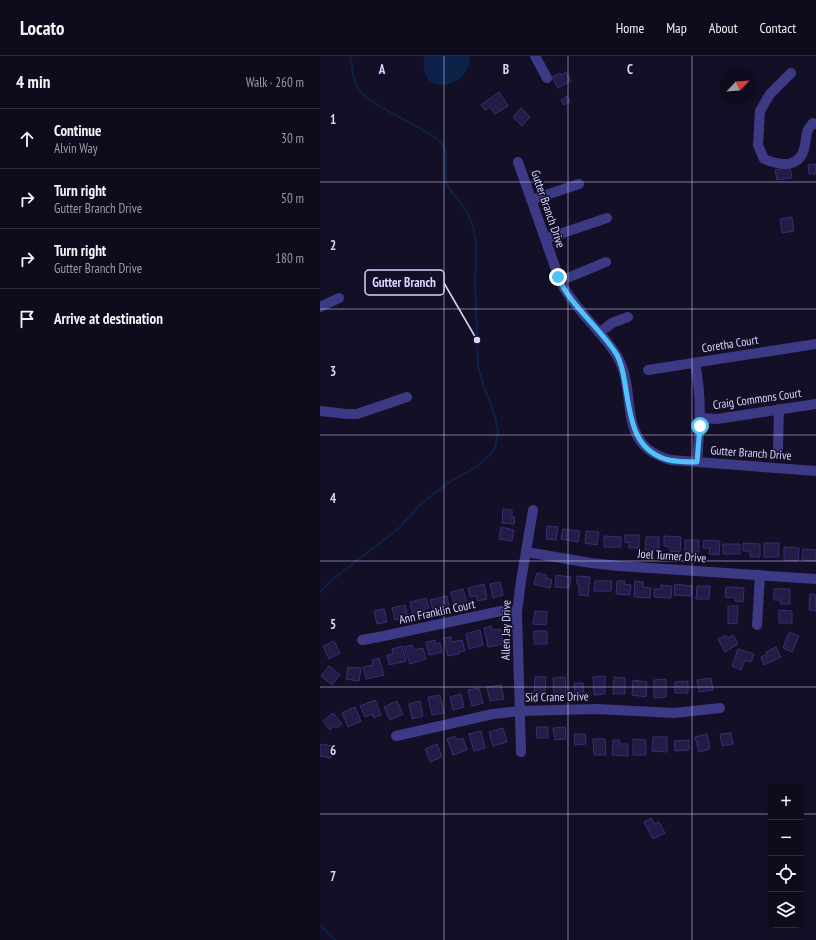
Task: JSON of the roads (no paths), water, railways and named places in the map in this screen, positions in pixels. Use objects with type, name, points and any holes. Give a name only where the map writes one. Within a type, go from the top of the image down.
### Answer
[{"type":"street","points":[[535,56],[547,78]]},
{"type":"street","points":[[790,73],[770,94],[760,111],[758,145],[764,159],[775,163],[791,165],[800,158],[805,147],[807,129],[813,123],[816,124]]},
{"type":"street","name":"Gutter Branch Drive","points":[[518,162],[560,281],[570,297],[614,350],[620,362],[624,375],[632,422],[639,440],[653,453],[665,459],[816,471]]},
{"type":"street","points":[[532,200],[579,184]]},
{"type":"street","points":[[545,240],[607,218]]},
{"type":"street","points":[[560,281],[606,262]]},
{"type":"street","points":[[320,307],[339,298]]},
{"type":"street","points":[[599,332],[612,323],[628,317]]},
{"type":"street","name":"Coretha Court","points":[[648,370],[816,344]]},
{"type":"street","points":[[695,363],[700,396],[701,418],[697,462]]},
{"type":"street","points":[[320,411],[357,414],[407,397]]},
{"type":"street","name":"Craig Commons Court","points":[[701,418],[717,419],[816,404]]},
{"type":"street","points":[[778,448],[779,410]]},
{"type":"street","name":"Allen Jay Drive","points":[[521,752],[517,612],[533,510]]},
{"type":"street","name":"Joel Turner Drive","points":[[526,552],[605,564],[816,579]]},
{"type":"street","points":[[757,625],[760,575]]},
{"type":"street","name":"Ann Franklin Court","points":[[362,640],[501,612],[517,612]]},
{"type":"street","name":"Sid Crane Drive","points":[[396,736],[493,714],[520,711],[596,709],[674,714],[720,708]]},
{"type":"water","points":[[424,56],[470,56],[470,61],[467,70],[459,79],[454,82],[441,85],[430,81],[426,76]]},
{"type":"waterway","points":[[320,592],[332,580],[399,528],[422,503],[448,483],[476,467],[490,455],[495,448],[498,432],[495,416],[478,366],[475,276],[476,249],[474,231],[468,214],[447,184],[445,150],[443,145],[435,137],[366,97],[356,84],[350,56]]},
{"type":"waterway","points":[[320,925],[335,940]]},
{"type":"place","name":"Gutter Branch","points":[[477,340]]}]
